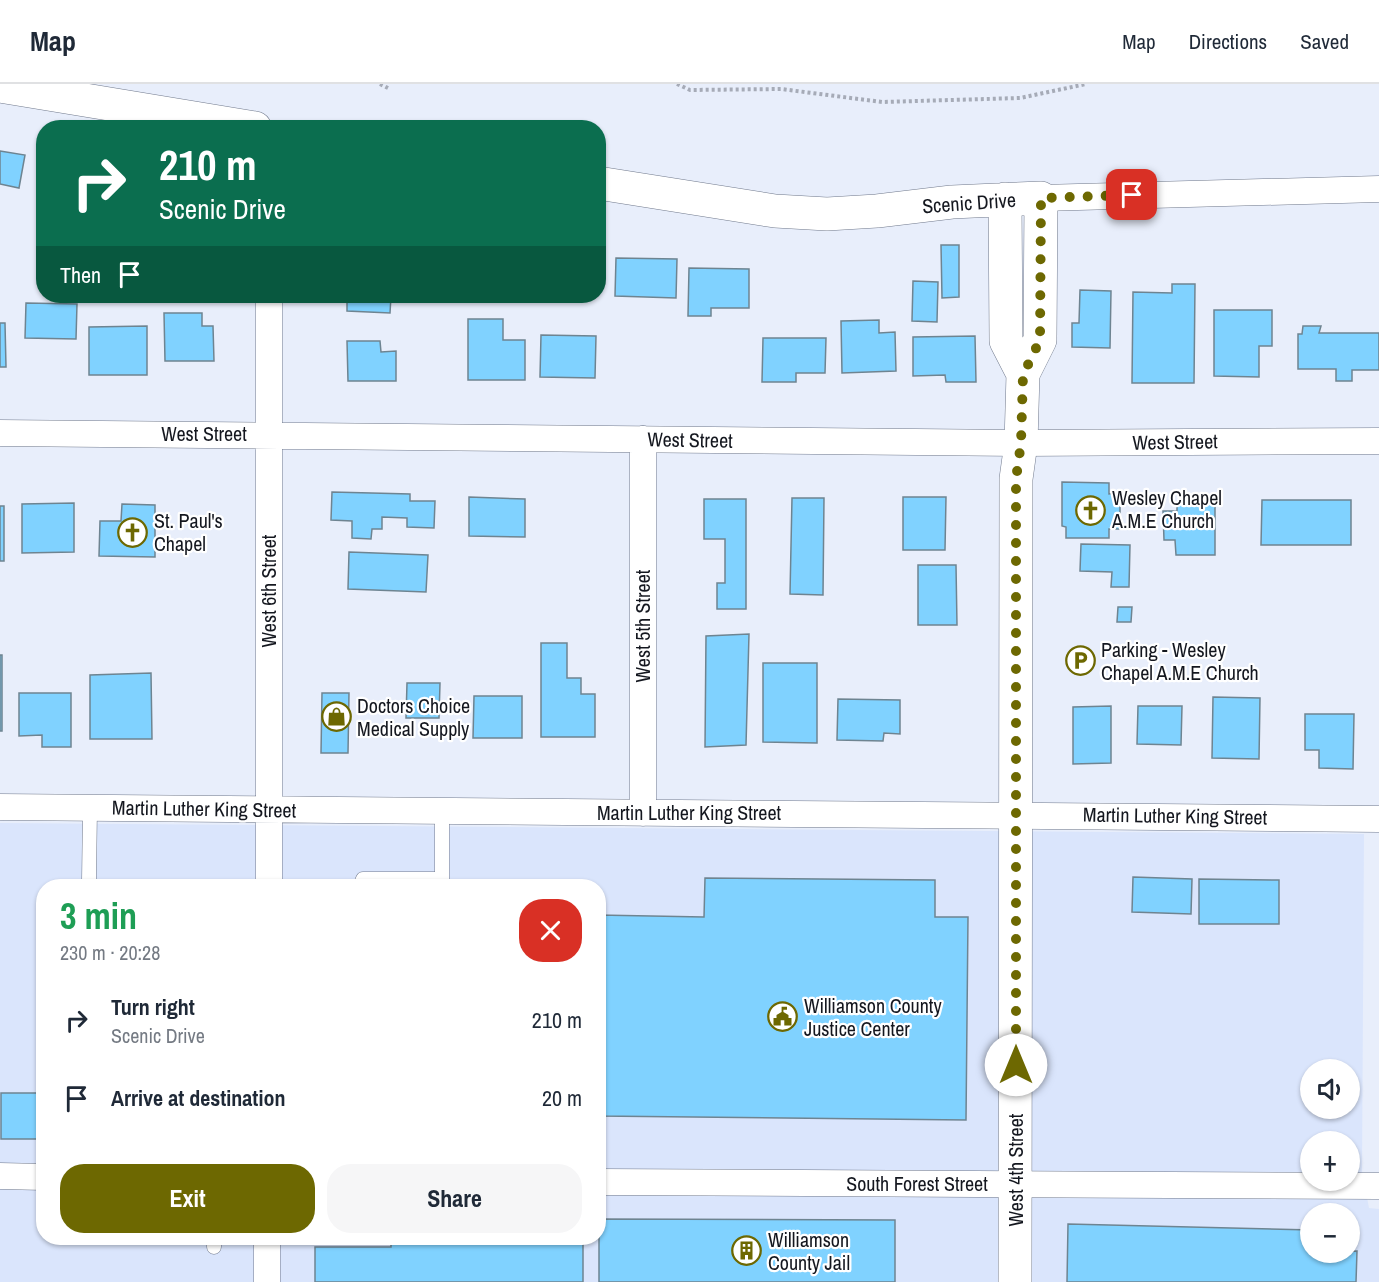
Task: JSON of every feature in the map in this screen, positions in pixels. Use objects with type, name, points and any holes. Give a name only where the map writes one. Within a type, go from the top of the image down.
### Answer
[{"type":"street","points":[[0,86],[206,120]]},
{"type":"street","name":"Scenic Drive","points":[[606,184],[775,212],[827,214],[1005,199],[1379,189]]},
{"type":"street","name":"West 4th Street","points":[[1015,1282],[1016,479],[1021,443],[1023,375],[1040,340],[1041,198]]},
{"type":"street","name":"West 4th Street","points":[[1005,199],[1006,341],[1023,375]]},
{"type":"street","name":"West 6th Street","points":[[269,303],[269,879]]},
{"type":"street","name":"West Street","points":[[0,433],[1021,443],[1379,441]]},
{"type":"street","name":"West 5th Street","points":[[643,439],[644,813]]},
{"type":"street","name":"Martin Luther King Street","points":[[0,807],[1379,819]]},
{"type":"street","points":[[0,1176],[36,1176]]},
{"type":"street","name":"South Forest Street","points":[[606,1182],[1379,1186]]},
{"type":"street","points":[[267,1245],[267,1282]]},
{"type":"lane","points":[[89,879],[90,808]]},
{"type":"lane","points":[[442,812],[442,879]]},
{"type":"path","points":[[380,84],[388,88]]},
{"type":"path","points":[[677,84],[690,90],[781,89],[882,102],[1020,98],[1086,84]]},
{"type":"shaded area","points":[[0,823],[1364,834],[1362,1171],[1369,1208],[1379,1209],[1379,1282],[0,1282]]},
{"type":"building","points":[[0,151],[25,155],[19,188],[0,184]]},
{"type":"building","points":[[941,245],[959,245],[959,297],[942,298]]},
{"type":"building","points":[[616,258],[677,259],[676,298],[615,296]]},
{"type":"building","points":[[689,268],[749,269],[749,308],[711,308],[711,316],[688,316]]},
{"type":"building","points":[[913,281],[938,282],[937,322],[912,321]]},
{"type":"building","points":[[1172,284],[1195,284],[1194,383],[1132,383],[1133,292],[1172,293]]},
{"type":"building","points":[[1080,290],[1111,291],[1110,348],[1072,347],[1072,323],[1079,323]]},
{"type":"building","points":[[26,303],[77,304],[76,339],[25,338]]},
{"type":"building","points":[[347,303],[391,303],[390,313],[347,311]]},
{"type":"building","points":[[1214,310],[1272,310],[1272,346],[1259,346],[1259,377],[1214,376]]},
{"type":"building","points":[[164,313],[202,313],[202,326],[213,326],[214,361],[165,361]]},
{"type":"building","points":[[468,319],[503,319],[503,340],[525,340],[525,380],[468,380]]},
{"type":"building","points":[[879,320],[879,333],[895,332],[896,371],[842,373],[841,321]]},
{"type":"building","points":[[0,323],[5,323],[6,367],[0,367]]},
{"type":"building","points":[[147,326],[147,375],[89,375],[89,327]]},
{"type":"building","points":[[1303,326],[1321,326],[1319,333],[1379,333],[1379,370],[1352,370],[1352,381],[1336,381],[1336,369],[1298,369],[1298,334],[1302,334]]},
{"type":"building","points":[[541,335],[596,336],[595,378],[540,377]]},
{"type":"building","points":[[975,336],[976,382],[946,382],[945,375],[913,376],[913,337]]},
{"type":"building","points":[[763,338],[826,338],[825,373],[796,373],[796,382],[762,382]]},
{"type":"building","points":[[347,341],[380,341],[381,352],[396,351],[396,381],[348,381]]},
{"type":"building","name":"Wesley Chapel A.M.E Church","points":[[1062,482],[1109,483],[1109,494],[1120,493],[1120,529],[1109,529],[1109,538],[1066,538],[1066,527],[1062,526]]},
{"type":"building","points":[[332,492],[410,494],[410,501],[435,501],[434,528],[407,527],[407,518],[382,517],[382,529],[372,529],[371,539],[352,538],[352,521],[331,520]]},
{"type":"building","points":[[469,497],[525,499],[525,537],[469,536]]},
{"type":"building","points":[[903,497],[946,497],[945,550],[903,550]]},
{"type":"building","points":[[792,498],[824,498],[823,595],[790,594]]},
{"type":"building","points":[[704,499],[746,499],[746,609],[717,609],[717,583],[725,583],[725,539],[704,539]]},
{"type":"building","points":[[1262,500],[1351,500],[1351,545],[1261,545]]},
{"type":"building","points":[[1177,502],[1215,502],[1215,555],[1176,555],[1175,540],[1164,540],[1163,511],[1177,511]]},
{"type":"building","points":[[74,503],[74,552],[22,553],[22,504]]},
{"type":"building","points":[[122,504],[155,505],[155,557],[99,556],[100,521],[121,521]]},
{"type":"building","points":[[0,506],[4,506],[4,561],[0,561]]},
{"type":"building","points":[[1081,544],[1130,545],[1129,587],[1111,587],[1112,572],[1080,571]]},
{"type":"building","points":[[349,552],[428,555],[426,592],[348,589]]},
{"type":"building","points":[[918,565],[956,565],[957,625],[918,625]]},
{"type":"building","points":[[1118,607],[1132,607],[1131,622],[1117,622]]},
{"type":"building","points":[[749,634],[746,745],[705,747],[706,636]]},
{"type":"building","points":[[541,643],[567,643],[567,678],[581,678],[581,694],[595,694],[595,737],[541,737]]},
{"type":"building","points":[[0,655],[2,655],[2,731],[0,731]]},
{"type":"building","points":[[763,663],[817,663],[817,743],[763,742]]},
{"type":"building","points":[[151,673],[152,739],[90,739],[90,675]]},
{"type":"building","points":[[407,683],[440,683],[439,718],[406,718]]},
{"type":"building","points":[[19,693],[71,693],[71,747],[42,747],[42,735],[19,736]]},
{"type":"building","points":[[322,693],[349,693],[348,753],[321,753]]},
{"type":"building","points":[[474,696],[522,696],[522,738],[473,738]]},
{"type":"building","points":[[1213,697],[1260,698],[1259,759],[1212,758]]},
{"type":"building","points":[[838,699],[900,700],[900,734],[884,733],[883,741],[837,740]]},
{"type":"building","points":[[1111,706],[1111,763],[1073,764],[1073,707]]},
{"type":"building","points":[[1138,706],[1182,706],[1181,745],[1137,744]]},
{"type":"building","points":[[1305,714],[1354,714],[1353,769],[1319,768],[1319,750],[1305,750]]},
{"type":"building","points":[[1133,877],[1192,879],[1191,914],[1132,912]]},
{"type":"building","name":"Williamson County Justice Center","points":[[705,878],[935,880],[935,917],[968,917],[966,1120],[606,1116],[606,915],[704,917]]},
{"type":"building","points":[[1199,879],[1279,880],[1279,924],[1199,924]]},
{"type":"building","points":[[1,1093],[36,1093],[36,1139],[1,1139]]},
{"type":"building","name":"Williamson County Jail","points":[[606,1219],[895,1220],[895,1282],[599,1282],[599,1245],[606,1245]]},
{"type":"building","points":[[1068,1224],[1300,1230],[1300,1263],[1357,1263],[1356,1282],[1067,1282]]},
{"type":"building","points":[[391,1245],[583,1245],[583,1282],[315,1282],[315,1247],[391,1247]]},
{"type":"place","name":"Wesley Chapel A.M.E Church","points":[[1091,510]]},
{"type":"place","name":"St. Paul's Chapel","points":[[133,533]]},
{"type":"place","name":"Parking - Wesley Chapel A.M.E Church","points":[[1080,661]]},
{"type":"place","name":"Doctors Choice Medical Supply","points":[[336,717]]},
{"type":"place","name":"Williamson County Justice Center","points":[[783,1017]]},
{"type":"place","name":"Williamson County Jail","points":[[747,1251]]},
{"type":"route","points":[[1016,1065],[1016,479],[1021,443],[1023,375],[1040,340],[1041,198],[1132,195]]}]
